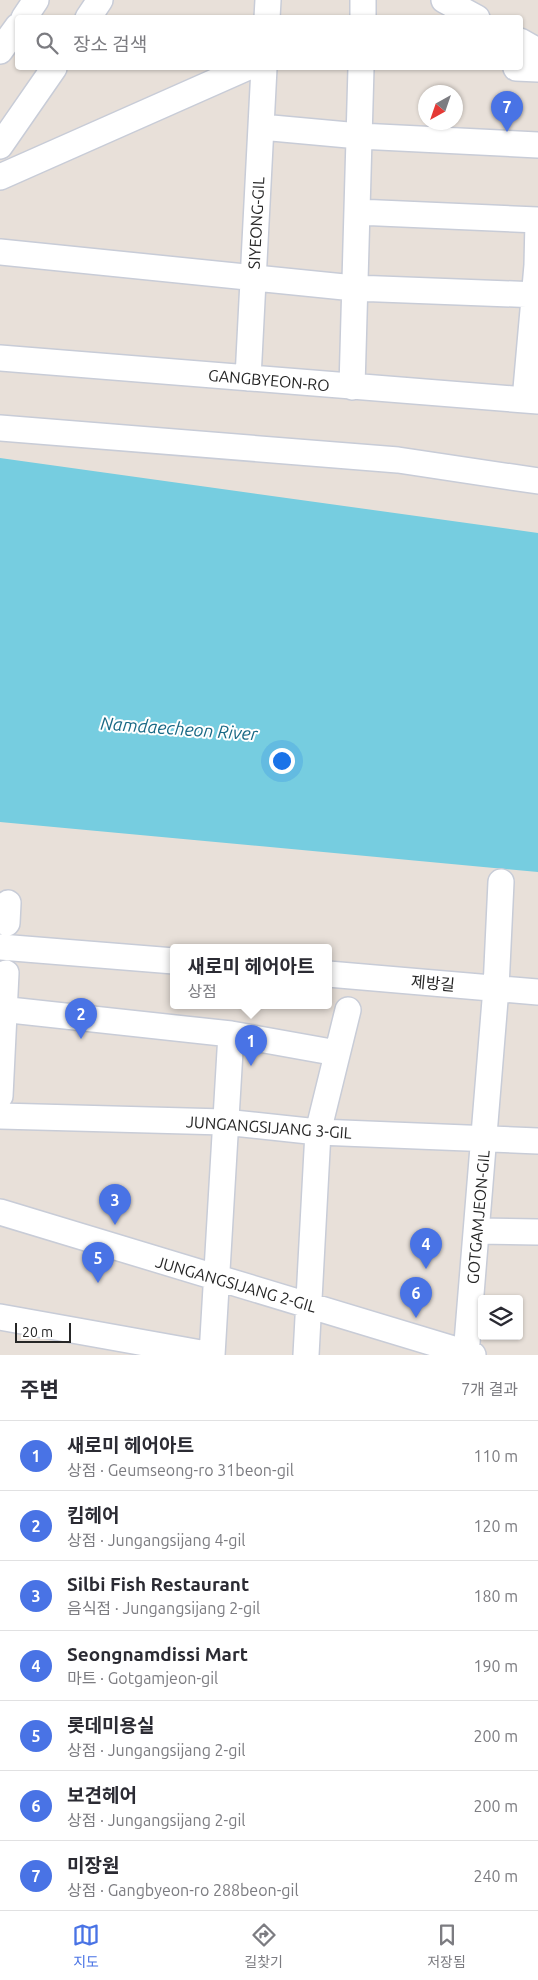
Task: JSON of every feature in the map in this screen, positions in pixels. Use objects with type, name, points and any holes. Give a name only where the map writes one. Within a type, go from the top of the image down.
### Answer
[{"type":"street","points":[[26,15],[36,0]]},
{"type":"street","points":[[90,15],[100,0]]},
{"type":"street","points":[[267,15],[268,0]]},
{"type":"street","points":[[363,0],[363,15]]},
{"type":"street","points":[[444,0],[472,15]]},
{"type":"street","points":[[0,51],[15,30]]},
{"type":"street","points":[[523,43],[538,51]]},
{"type":"street","points":[[523,68],[538,69]]},
{"type":"street","points":[[0,146],[53,70]]},
{"type":"street","points":[[0,177],[241,70]]},
{"type":"street","name":"SIYEONG-GIL","points":[[248,378],[264,70]]},
{"type":"street","points":[[352,387],[361,70]]},
{"type":"street","points":[[261,127],[359,136],[538,145]]},
{"type":"street","points":[[356,212],[538,221],[531,401]]},
{"type":"street","points":[[0,252],[354,288],[536,295]]},
{"type":"street","name":"GANGBYEON-RO","points":[[0,358],[531,401]]},
{"type":"street","points":[[0,428],[398,460],[538,481]]},
{"type":"street","name":"GOTGAMJEON-GIL","points":[[468,1354],[496,988],[501,882]]},
{"type":"street","points":[[0,947],[170,961]]},
{"type":"street","points":[[0,1096],[6,973]]},
{"type":"street","name":"제방길","points":[[332,974],[538,992]]},
{"type":"street","points":[[3,1009],[231,1034],[337,1053]]},
{"type":"street","points":[[306,1355],[318,1132],[348,1010]]},
{"type":"street","points":[[0,1316],[212,1355],[224,1122],[231,1034]]},
{"type":"street","name":"JUNGANGSIJANG 3-GIL","points":[[0,1116],[224,1122],[318,1132],[538,1141]]},
{"type":"street","name":"JUNGANGSIJANG 2-GIL","points":[[0,1212],[216,1280],[310,1305],[468,1354]]},
{"type":"street","points":[[477,1230],[538,1232]]},
{"type":"water","name":"Namdaecheon River","points":[[0,458],[538,533],[538,872],[0,822]]},
{"type":"place","name":"미장원","points":[[507,132]]},
{"type":"place","name":"킴헤어","points":[[81,1039]]},
{"type":"place","name":"새로미 헤어아트","points":[[251,1066]]},
{"type":"place","name":"Silbi Fish Restaurant","points":[[115,1225]]},
{"type":"place","name":"Seongnamdissi Mart","points":[[426,1269]]},
{"type":"place","name":"롯데미용실","points":[[98,1283]]},
{"type":"place","name":"보견헤어","points":[[416,1318]]}]
